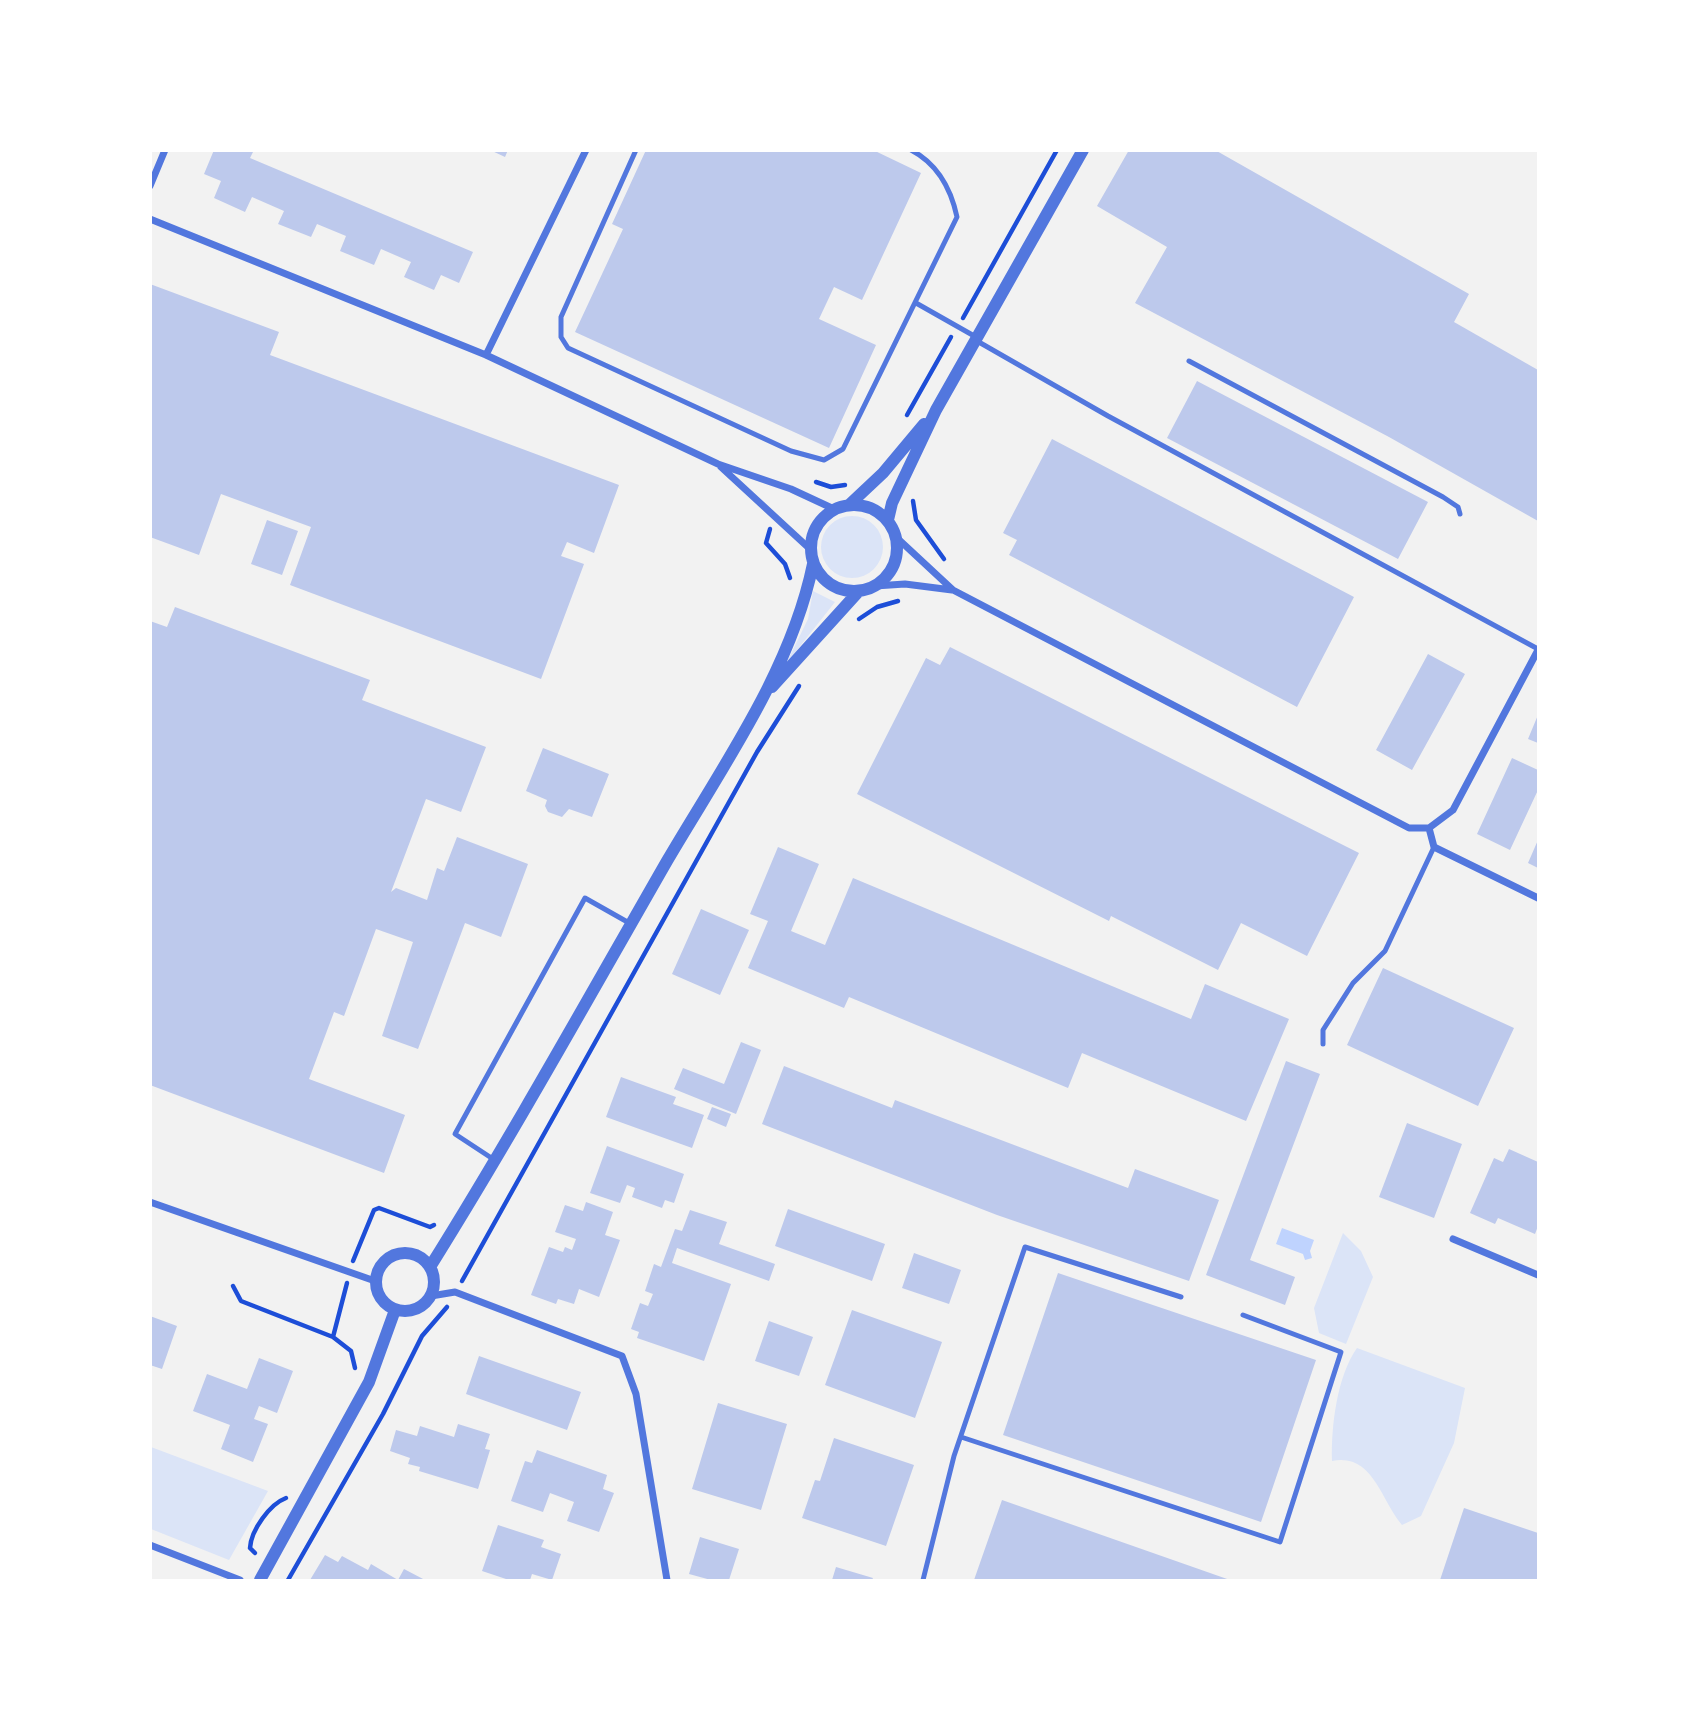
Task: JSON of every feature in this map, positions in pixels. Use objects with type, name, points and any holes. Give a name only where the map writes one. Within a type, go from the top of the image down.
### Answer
[{"type":"street","points":[[150,186],[165,150]]},
{"type":"street","points":[[486,355],[586,150]]},
{"type":"street","points":[[888,520],[892,503],[936,410],[978,340],[1083,150]]},
{"type":"street","points":[[150,219],[486,355],[718,464],[795,491],[834,509]]},
{"type":"street","points":[[850,504],[883,472],[936,410]]},
{"type":"street","points":[[718,464],[811,550]]},
{"type":"street","points":[[430,1267],[495,1161],[782,659],[804,606],[813,564],[811,550],[817,527],[834,509],[850,504],[871,507],[888,520],[897,537],[953,590],[1409,828],[1429,828],[1442,821],[1453,810],[1538,650]]},
{"type":"street","points":[[875,586],[894,565],[898,551],[897,537]]},
{"type":"street","points":[[813,564],[824,580],[840,590],[859,591],[875,586],[905,584],[953,590]]},
{"type":"street","points":[[758,703],[859,591]]},
{"type":"street","points":[[1429,828],[1434,847],[1538,898]]},
{"type":"street","points":[[150,1202],[375,1281]]},
{"type":"street","points":[[1453,1239],[1538,1275]]},
{"type":"street","points":[[431,1296],[434,1276],[430,1267],[416,1254],[397,1254],[382,1264],[375,1281],[380,1299],[395,1310],[412,1311],[431,1296],[455,1292],[622,1356],[636,1394],[667,1580]]},
{"type":"street","points":[[260,1580],[369,1382],[395,1310]]},
{"type":"street","points":[[150,1545],[240,1580]]},
{"type":"lane","points":[[636,150],[561,317],[561,337],[568,348],[791,452],[824,460],[844,449],[957,217],[954,202],[941,176],[911,150]]},
{"type":"lane","points":[[916,303],[1089,406],[1538,650]]},
{"type":"lane","points":[[1189,361],[1443,497],[1458,507],[1460,514]]},
{"type":"lane","points":[[1322,1044],[1323,1030],[1353,983],[1385,951],[1434,847]]},
{"type":"lane","points":[[495,1161],[455,1133],[585,898],[631,923]]},
{"type":"lane","points":[[923,1580],[961,1437],[1025,1247],[1181,1297]]},
{"type":"lane","points":[[961,1437],[1280,1542],[1341,1352],[1243,1315]]},
{"type":"path","points":[[902,423],[1057,150]]},
{"type":"path","points":[[795,491],[803,478],[831,487],[855,480]]},
{"type":"path","points":[[913,496],[916,520],[935,549],[950,564],[939,579]]},
{"type":"path","points":[[778,519],[769,530],[766,543],[790,572],[790,587]]},
{"type":"path","points":[[855,622],[877,607],[907,601]]},
{"type":"path","points":[[288,1580],[378,1424],[422,1336],[445,1312],[757,752],[784,705],[805,679]]},
{"type":"path","points":[[333,1337],[349,1273],[374,1210],[379,1208],[430,1227],[439,1222]]},
{"type":"path","points":[[233,1286],[241,1301],[333,1337],[351,1351],[355,1374]]},
{"type":"path","points":[[280,1509],[291,1491]]},
{"type":"path","points":[[255,1553],[250,1548],[252,1532],[277,1502],[287,1498]]},
{"type":"path","points":[[250,1562],[261,1542]]},
{"type":"shaded area","points":[[846,516],[858,516],[874,525],[881,535],[881,559],[874,569],[858,578],[846,578],[835,573],[826,564],[821,553],[821,541],[826,530],[835,521]]},
{"type":"shaded area","points":[[813,591],[835,602],[786,664],[808,619]]},
{"type":"shaded area","points":[[1343,1233],[1361,1251],[1373,1277],[1346,1344],[1319,1333],[1314,1308]]},
{"type":"shaded area","points":[[1357,1348],[1465,1388],[1454,1443],[1421,1516],[1402,1525],[1366,1471],[1346,1460],[1332,1461],[1340,1387]]},
{"type":"shaded area","points":[[151,1447],[268,1491],[229,1560],[151,1529]]},
{"type":"water","points":[[1282,1228],[1314,1240],[1310,1251],[1312,1258],[1305,1260],[1303,1254],[1276,1244]]},
{"type":"building","points":[[214,150],[254,150],[250,158],[473,252],[459,283],[441,275],[434,290],[404,277],[411,262],[381,249],[374,265],[340,251],[346,236],[317,224],[311,237],[278,224],[284,211],[252,197],[245,212],[214,198],[221,181],[204,174]]},
{"type":"building","points":[[490,150],[508,150],[505,157]]},
{"type":"building","points":[[646,150],[873,150],[921,173],[862,300],[834,287],[819,319],[876,345],[829,448],[575,332],[623,229],[612,224]]},
{"type":"building","points":[[1129,150],[1215,150],[1469,294],[1454,322],[1538,370],[1538,521],[1389,437],[1135,303],[1167,247],[1097,206]]},
{"type":"building","points":[[150,284],[279,332],[270,355],[619,485],[594,553],[567,542],[561,556],[584,564],[541,679],[290,585],[311,527],[221,494],[199,555],[150,537]]},
{"type":"building","points":[[1197,381],[1428,502],[1398,559],[1167,438]]},
{"type":"building","points":[[1052,439],[1354,597],[1297,707],[1009,555],[1017,540],[1003,533]]},
{"type":"building","points":[[267,520],[298,531],[282,575],[251,564]]},
{"type":"building","points":[[175,607],[370,680],[362,700],[486,747],[461,812],[426,799],[391,892],[396,888],[427,900],[437,868],[444,871],[457,837],[528,864],[501,937],[465,923],[418,1049],[382,1036],[413,942],[376,929],[344,1016],[334,1012],[309,1079],[405,1115],[384,1173],[150,1085],[150,621],[167,627]]},
{"type":"building","points":[[950,647],[1359,853],[1307,956],[1241,923],[1218,970],[1111,916],[1109,921],[857,794],[926,658],[940,665]]},
{"type":"building","points":[[1428,654],[1465,674],[1412,770],[1376,750]]},
{"type":"building","points":[[1538,715],[1538,743],[1528,739]]},
{"type":"building","points":[[543,748],[609,774],[592,817],[569,809],[562,817],[548,812],[545,806],[547,800],[526,791]]},
{"type":"building","points":[[1512,758],[1538,770],[1538,790],[1510,850],[1477,834]]},
{"type":"building","points":[[1538,840],[1538,868],[1528,863]]},
{"type":"building","points":[[778,847],[819,864],[791,931],[825,945],[853,878],[1191,1019],[1205,984],[1289,1019],[1246,1121],[1082,1053],[1068,1088],[849,997],[844,1008],[748,968],[768,921],[750,914]]},
{"type":"building","points":[[701,909],[749,930],[720,995],[672,974]]},
{"type":"building","points":[[1383,968],[1514,1028],[1478,1106],[1347,1045]]},
{"type":"building","points":[[741,1042],[761,1050],[736,1114],[674,1089],[683,1068],[724,1084]]},
{"type":"building","points":[[1286,1061],[1320,1074],[1250,1260],[1295,1277],[1285,1305],[1206,1275]]},
{"type":"building","points":[[784,1066],[892,1108],[895,1100],[1128,1188],[1135,1169],[1219,1200],[1189,1281],[997,1215],[762,1124]]},
{"type":"building","points":[[621,1077],[676,1097],[673,1104],[704,1115],[692,1148],[606,1117]]},
{"type":"building","points":[[712,1107],[731,1114],[726,1127],[707,1119]]},
{"type":"building","points":[[1407,1123],[1462,1144],[1434,1218],[1379,1197]]},
{"type":"building","points":[[607,1146],[684,1174],[674,1203],[665,1200],[662,1208],[632,1197],[635,1188],[627,1185],[620,1203],[590,1193]]},
{"type":"building","points":[[1509,1149],[1538,1162],[1538,1226],[1535,1234],[1498,1218],[1495,1224],[1470,1213],[1494,1158],[1503,1162]]},
{"type":"building","points":[[586,1202],[613,1212],[605,1235],[620,1240],[599,1297],[579,1289],[574,1304],[558,1299],[556,1304],[531,1295],[549,1247],[563,1252],[565,1247],[572,1250],[576,1239],[555,1232],[565,1205],[583,1211]]},
{"type":"building","points":[[788,1209],[885,1244],[872,1281],[775,1246]]},
{"type":"building","points":[[690,1210],[727,1222],[719,1244],[775,1264],[769,1281],[677,1248],[672,1263],[731,1284],[704,1361],[637,1338],[639,1332],[631,1329],[640,1303],[648,1306],[653,1294],[645,1291],[654,1264],[661,1267],[675,1229],[682,1231]]},
{"type":"building","points":[[914,1253],[961,1270],[949,1304],[902,1288]]},
{"type":"building","points":[[1058,1273],[1316,1360],[1261,1522],[1003,1435]]},
{"type":"building","points":[[852,1310],[942,1342],[915,1418],[825,1385]]},
{"type":"building","points":[[150,1316],[177,1326],[162,1369],[150,1365]]},
{"type":"building","points":[[769,1321],[813,1337],[799,1376],[755,1361]]},
{"type":"building","points":[[479,1356],[581,1392],[567,1430],[466,1394]]},
{"type":"building","points":[[259,1358],[293,1371],[277,1413],[259,1406],[254,1419],[268,1424],[253,1462],[221,1449],[230,1425],[193,1411],[207,1374],[247,1389]]},
{"type":"building","points":[[718,1403],[787,1424],[761,1510],[692,1489]]},
{"type":"building","points":[[458,1424],[490,1434],[485,1449],[490,1450],[478,1489],[419,1471],[420,1467],[408,1464],[410,1458],[390,1451],[396,1430],[417,1436],[420,1426],[454,1437]]},
{"type":"building","points":[[834,1438],[914,1465],[886,1546],[802,1518],[815,1480],[820,1481]]},
{"type":"building","points":[[537,1450],[607,1475],[603,1489],[614,1493],[599,1532],[567,1521],[574,1502],[550,1493],[543,1512],[511,1501],[525,1461],[532,1463]]},
{"type":"building","points":[[1002,1500],[1230,1580],[974,1580]]},
{"type":"building","points":[[1464,1508],[1538,1533],[1538,1580],[1440,1580]]},
{"type":"building","points":[[498,1525],[544,1540],[541,1547],[561,1554],[552,1580],[532,1574],[530,1580],[509,1580],[482,1571]]},
{"type":"building","points":[[700,1537],[739,1549],[729,1580],[711,1580],[689,1574]]},
{"type":"building","points":[[325,1555],[338,1562],[342,1556],[368,1570],[371,1564],[398,1580],[310,1580]]},
{"type":"building","points":[[836,1567],[873,1578],[832,1580]]},
{"type":"building","points":[[404,1569],[425,1580],[398,1580]]}]
